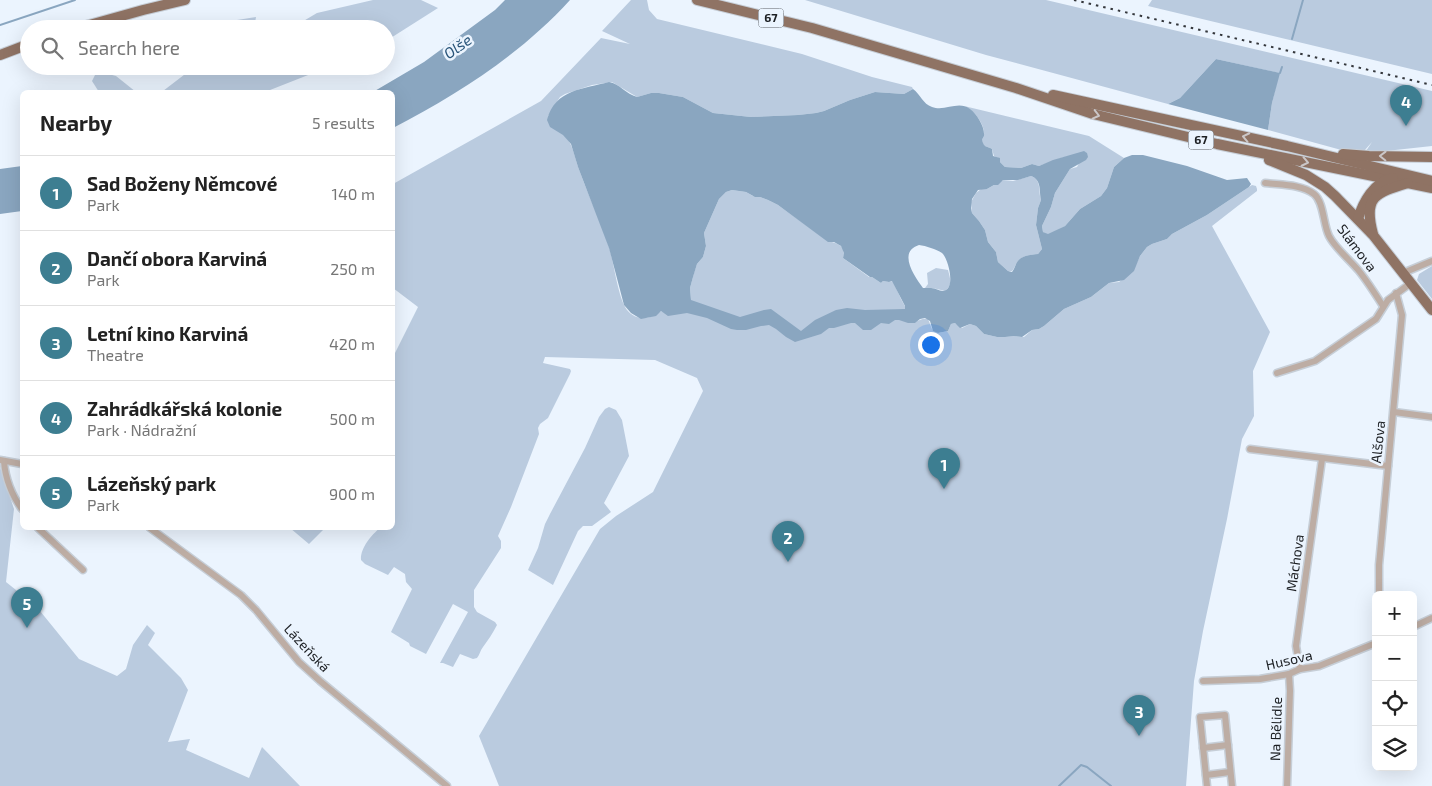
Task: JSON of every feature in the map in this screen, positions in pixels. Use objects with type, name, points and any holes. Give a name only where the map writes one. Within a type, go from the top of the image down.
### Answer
[{"type":"main road","points":[[105,20],[186,0]]},
{"type":"main road","name":"67","points":[[697,0],[812,28],[1016,88],[1083,111],[1217,144],[1389,178],[1432,180]]},
{"type":"main road","points":[[0,55],[20,47]]},
{"type":"main road","name":"67","points":[[1016,88],[1310,151],[1410,179],[1432,188]]},
{"type":"main road","points":[[1217,144],[1265,158],[1306,175],[1325,187],[1373,235],[1432,310]]},
{"type":"main road","points":[[1310,151],[1369,156],[1432,157]]},
{"type":"main road","points":[[1358,219],[1361,208],[1367,198],[1377,186],[1389,178]]},
{"type":"main road","name":"67","points":[[1373,235],[1369,214],[1373,199],[1383,191],[1410,179]]},
{"type":"street","name":"Slámova","points":[[1265,183],[1295,186],[1307,190],[1317,197],[1330,238],[1362,274],[1383,306]]},
{"type":"street","points":[[1403,274],[1432,261]]},
{"type":"street","points":[[1277,373],[1315,361],[1376,319],[1383,306],[1410,283]]},
{"type":"street","name":"Alšova","points":[[1379,591],[1379,565],[1402,315],[1396,293]]},
{"type":"street","points":[[1394,412],[1432,417]]},
{"type":"street","points":[[1250,450],[1388,466]]},
{"type":"street","name":"Máchova","points":[[1300,669],[1296,646],[1322,459]]},
{"type":"street","points":[[20,464],[2,460],[15,499],[20,505]]},
{"type":"street","points":[[40,530],[83,570]]},
{"type":"street","name":"Lázeňská","points":[[153,530],[241,594],[299,662],[447,786]]},
{"type":"street","points":[[1417,625],[1432,618]]},
{"type":"street","name":"Husova","points":[[1203,681],[1260,679],[1289,674],[1300,669],[1319,666],[1372,645]]},
{"type":"street","name":"Na Bělidle","points":[[1287,786],[1289,674]]},
{"type":"street","points":[[1207,786],[1200,717],[1226,715],[1232,786]]},
{"type":"street","points":[[1203,748],[1228,745]]},
{"type":"street","points":[[1206,775],[1230,772]]},
{"type":"shaded area","points":[[373,0],[421,0],[438,8],[395,35],[395,20],[305,20],[317,13]]},
{"type":"shaded area","points":[[631,0],[647,0],[649,10],[657,19],[802,54],[872,77],[912,87],[913,89],[904,94],[875,92],[816,113],[751,117],[713,113],[683,97],[651,93],[637,97],[612,82],[592,85],[560,97],[548,116],[566,137],[573,150],[609,247],[624,305],[631,314],[640,318],[653,316],[661,311],[665,313],[687,313],[691,300],[690,288],[694,273],[697,264],[703,257],[706,246],[704,233],[719,199],[726,192],[732,190],[746,192],[778,205],[828,241],[840,246],[844,251],[843,258],[869,277],[881,283],[883,281],[893,281],[914,323],[928,319],[932,329],[938,333],[948,331],[951,324],[955,323],[962,328],[970,324],[976,326],[984,334],[997,337],[1024,337],[1032,330],[1044,326],[1064,309],[1091,297],[1109,283],[1119,282],[1133,271],[1140,256],[1147,247],[1167,239],[1172,234],[1207,215],[1252,185],[1256,186],[1257,191],[1212,226],[1270,332],[1253,371],[1254,416],[1242,439],[1203,631],[1194,681],[1186,786],[499,786],[479,736],[600,529],[616,516],[653,492],[703,391],[697,378],[655,360],[545,357],[543,363],[570,369],[571,371],[548,418],[538,428],[539,434],[498,536],[501,541],[501,548],[474,590],[474,607],[477,612],[497,625],[477,658],[473,659],[460,654],[453,667],[440,663],[468,612],[453,604],[426,654],[410,646],[409,643],[391,632],[412,589],[406,582],[405,574],[394,567],[388,575],[365,564],[361,560],[364,547],[373,534],[378,530],[395,530],[395,353],[418,307],[395,290],[395,183],[541,101],[601,38],[630,44],[602,31]]},
{"type":"shaded area","points":[[805,0],[1046,0],[1432,91],[1432,146],[1386,151],[1366,151],[1372,142],[1364,151],[1345,151],[1268,130],[1279,73],[1216,59],[1180,98],[1168,104],[986,55]]},
{"type":"shaded area","points":[[1152,0],[1432,0],[1432,74],[1148,6]]},
{"type":"shaded area","points":[[256,17],[256,20],[237,20]]},
{"type":"shaded area","points":[[95,75],[112,75],[134,90],[98,90],[92,81]]},
{"type":"shaded area","points":[[184,75],[308,75],[270,90],[164,90]]},
{"type":"shaded area","points":[[964,106],[1089,136],[1124,158],[1114,167],[1107,188],[1101,196],[1080,209],[1065,226],[1048,235],[1043,232],[1042,226],[1055,193],[1070,169],[1077,167],[1079,163],[1087,158],[1086,152],[1039,166],[1032,164],[1021,168],[1005,167],[1000,162],[1000,159],[994,156],[992,149],[983,144],[984,131],[981,122]]},
{"type":"shaded area","points":[[1031,176],[1037,180],[1039,186],[1041,200],[1036,225],[1042,249],[1038,254],[1020,259],[1012,271],[1008,271],[998,262],[996,252],[988,242],[985,230],[972,213],[971,202],[976,193],[981,189],[987,189],[1003,180],[1013,181]]},
{"type":"shaded area","points":[[1432,266],[1432,299],[1417,280],[1419,274]]},
{"type":"shaded area","points":[[936,268],[948,270],[950,284],[945,291],[925,288],[928,284],[927,273]]},
{"type":"shaded area","points":[[609,407],[616,410],[622,420],[629,456],[604,503],[611,512],[592,526],[583,526],[578,531],[553,585],[528,570],[538,548],[545,524],[599,417]]},
{"type":"shaded area","points":[[0,467],[14,509],[6,582],[36,606],[79,659],[117,676],[126,669],[133,645],[147,625],[155,633],[148,645],[181,678],[188,690],[168,742],[190,739],[186,750],[249,778],[262,747],[300,786],[0,786]]},
{"type":"shaded area","points":[[292,530],[323,530],[309,544]]},
{"type":"water","name":"Olše","points":[[505,0],[570,0],[531,38],[487,72],[441,102],[395,127],[395,90],[376,90],[424,62],[495,10]]},
{"type":"water","points":[[1216,59],[1280,73],[1272,103],[1268,130],[1168,104],[1180,98]]},
{"type":"water","points":[[609,82],[637,97],[659,93],[683,97],[713,113],[751,117],[816,113],[875,92],[904,94],[913,89],[926,104],[932,107],[965,107],[973,111],[978,117],[983,129],[984,136],[982,141],[985,146],[992,149],[993,156],[1000,158],[1000,162],[1005,167],[1021,168],[1032,164],[1039,166],[1084,151],[1087,153],[1088,157],[1086,160],[1070,169],[1055,193],[1042,226],[1043,232],[1048,234],[1065,226],[1080,209],[1101,196],[1107,188],[1114,167],[1124,158],[1132,155],[1143,155],[1187,166],[1227,180],[1247,178],[1251,184],[1207,215],[1172,234],[1167,239],[1147,247],[1140,256],[1134,271],[1124,280],[1109,283],[1091,297],[1064,309],[1044,326],[1032,330],[1022,337],[997,337],[984,334],[976,326],[970,324],[960,328],[955,323],[951,324],[948,331],[938,333],[933,331],[930,321],[925,318],[915,323],[895,320],[889,324],[881,323],[871,330],[863,330],[855,323],[851,323],[829,328],[821,334],[795,342],[769,325],[737,330],[707,318],[687,313],[668,316],[661,311],[656,316],[641,319],[631,313],[624,305],[609,248],[571,144],[563,135],[550,127],[547,120],[551,110],[564,96],[581,89]],"holes":[[[1031,176],[1037,180],[1039,186],[1041,200],[1036,225],[1042,249],[1038,254],[1020,259],[1012,272],[1008,271],[998,262],[996,252],[988,242],[985,230],[972,213],[972,199],[978,190],[998,185],[1003,180],[1018,180]],[[732,190],[746,192],[755,197],[768,200],[778,205],[828,242],[834,242],[841,246],[844,253],[843,258],[870,277],[881,283],[883,281],[892,281],[905,309],[865,310],[847,308],[836,310],[815,320],[801,331],[771,309],[740,317],[691,300],[690,288],[693,277],[706,246],[704,233],[719,199],[726,192]],[[919,245],[942,253],[948,266],[950,277],[949,287],[946,290],[923,288],[912,271],[908,259],[909,253]]]},
{"type":"water","points":[[20,166],[20,211],[0,214],[0,169]]},
{"type":"waterway","points":[[0,25],[75,0]]},
{"type":"waterway","points":[[1292,39],[1303,0]]},
{"type":"waterway","points":[[1280,73],[1282,67]]},
{"type":"waterway","points":[[1059,786],[1081,765],[1087,767],[1111,786]]},
{"type":"railway","points":[[1074,0],[1432,85]]},
{"type":"place","name":"Zahrádkářská kolonie","points":[[1406,126]]},
{"type":"place","name":"Sad Boženy Němcové","points":[[944,489]]},
{"type":"place","name":"Dančí obora Karviná","points":[[788,562]]},
{"type":"place","name":"Lázeňský park","points":[[27,628]]},
{"type":"place","name":"Letní kino Karviná","points":[[1139,736]]}]
